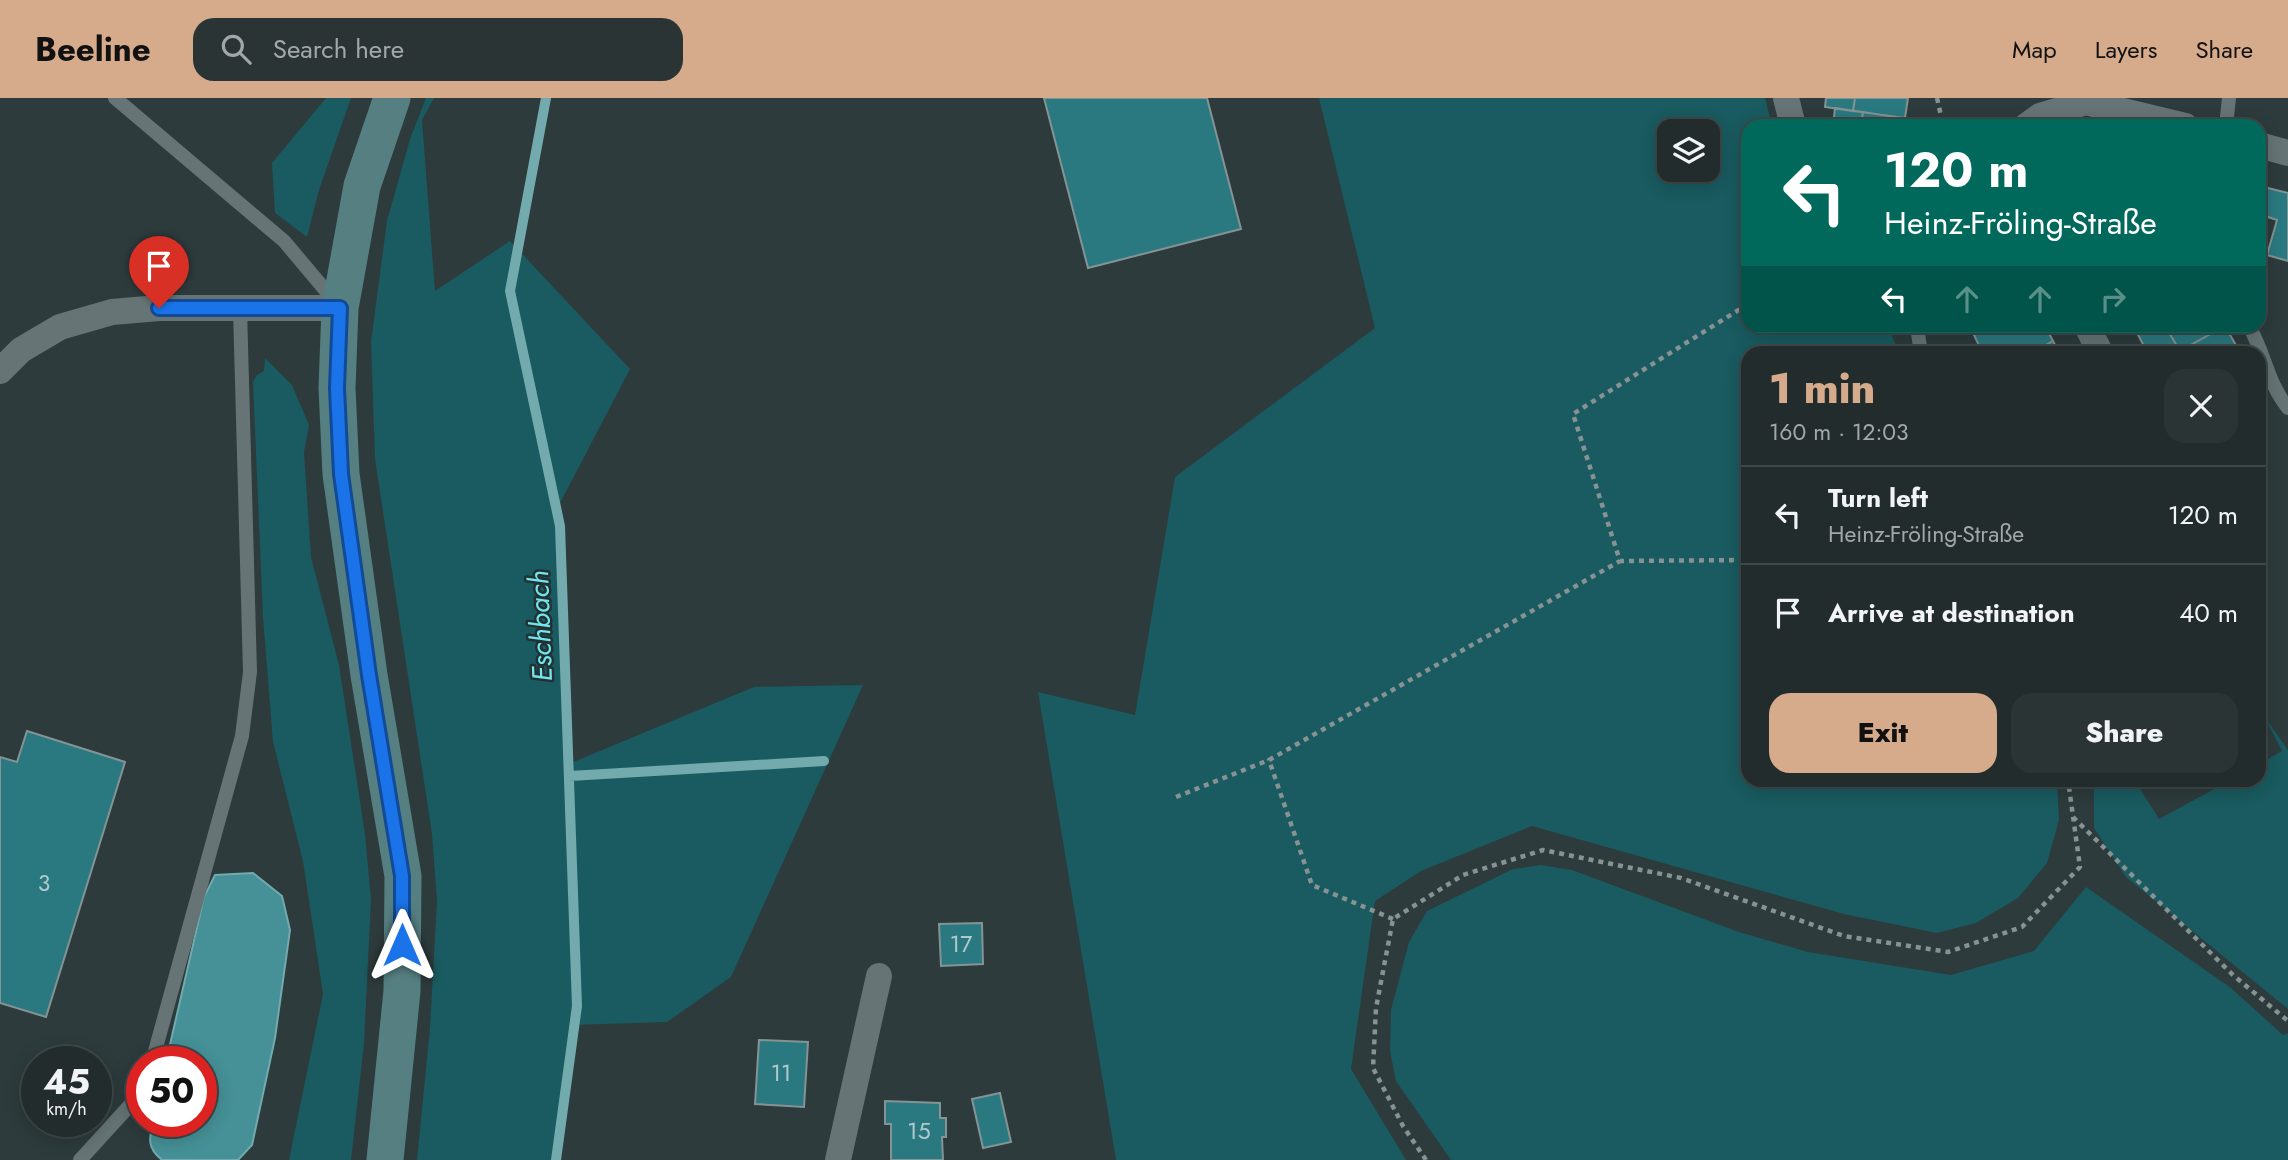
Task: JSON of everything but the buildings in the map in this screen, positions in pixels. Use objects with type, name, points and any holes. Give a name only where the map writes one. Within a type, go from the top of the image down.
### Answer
[{"type":"main road","points":[[385,1160],[402,991],[402,876],[369,675],[341,474],[337,388],[340,308],[362,186],[392,98]]},
{"type":"street","points":[[1786,98],[1791,119]]},
{"type":"street","points":[[2036,119],[2086,100],[2158,119]]},
{"type":"street","points":[[2266,147],[2288,153]]},
{"type":"street","points":[[0,371],[21,350],[60,327],[111,312],[159,308],[340,308]]},
{"type":"street","points":[[838,1160],[879,976]]},
{"type":"lane","points":[[115,98],[284,241],[340,308]]},
{"type":"lane","points":[[2227,119],[2229,98]]},
{"type":"lane","points":[[156,1046],[242,736],[248,685],[240,309]]},
{"type":"lane","points":[[2266,362],[2272,388],[2288,408]]},
{"type":"lane","points":[[80,1160],[126,1109]]},
{"type":"path","points":[[1937,98],[1944,119]]},
{"type":"path","points":[[1620,561],[1573,414],[1741,308]]},
{"type":"path","points":[[1176,797],[1269,760],[1620,561],[1741,560]]},
{"type":"path","points":[[1269,760],[1312,885],[1393,919]]},
{"type":"path","points":[[1426,1160],[1403,1126],[1373,1068],[1376,1008],[1393,919],[1463,875],[1543,850],[1681,878],[1844,936],[1948,952],[2022,927],[2080,867],[2069,787]]},
{"type":"path","points":[[2072,816],[2233,975],[2288,1021]]},
{"type":"shaded area","points":[[326,98],[351,98],[319,190],[307,237],[275,213],[272,163]]},
{"type":"shaded area","points":[[426,98],[434,98],[422,120],[435,291],[510,241],[630,369],[559,505],[566,765],[754,687],[863,685],[731,977],[667,1022],[570,1025],[553,1160],[417,1160],[430,1028],[437,901],[432,834],[375,459],[371,342],[387,221],[410,139]]},
{"type":"shaded area","points":[[1319,98],[1765,98],[1770,119],[1741,119],[1741,333],[1890,333],[1897,346],[1741,346],[1741,787],[2057,787],[2059,820],[2047,863],[2018,898],[1976,923],[1937,933],[1844,914],[1532,826],[1421,871],[1375,901],[1351,1069],[1406,1160],[1116,1160],[1038,692],[1135,715],[1175,477],[1375,328]]},
{"type":"shaded area","points":[[265,358],[292,385],[309,425],[304,452],[311,557],[339,665],[365,834],[371,900],[364,1043],[351,1160],[289,1160],[323,994],[303,861],[273,742],[263,617],[253,382],[257,375],[264,371]]},
{"type":"shaded area","points":[[2266,719],[2288,750],[2288,1009],[2126,877],[2094,828],[2094,787],[2139,787],[2159,819],[2218,787],[2266,787],[2266,760],[2282,751]]},
{"type":"shaded area","points":[[1541,865],[1572,870],[1739,932],[1808,952],[1951,975],[2034,951],[2086,887],[2231,988],[2283,1035],[2288,1033],[2288,1160],[1451,1160],[1396,1081],[1390,1051],[1391,1010],[1409,942],[1427,911],[1513,869]]},
{"type":"shaded area","points":[[253,873],[282,896],[290,930],[275,1038],[252,1145],[238,1160],[162,1160],[150,1143],[151,1137],[217,1137],[217,1046],[170,1046],[204,897],[215,875]]},
{"type":"waterway","name":"Eschbach","points":[[546,98],[510,291],[560,526],[577,1006],[556,1160]]},
{"type":"waterway","points":[[570,776],[824,761]]},
{"type":"route","points":[[159,308],[340,308],[337,388],[341,474],[369,675],[402,876],[402,945]]}]
